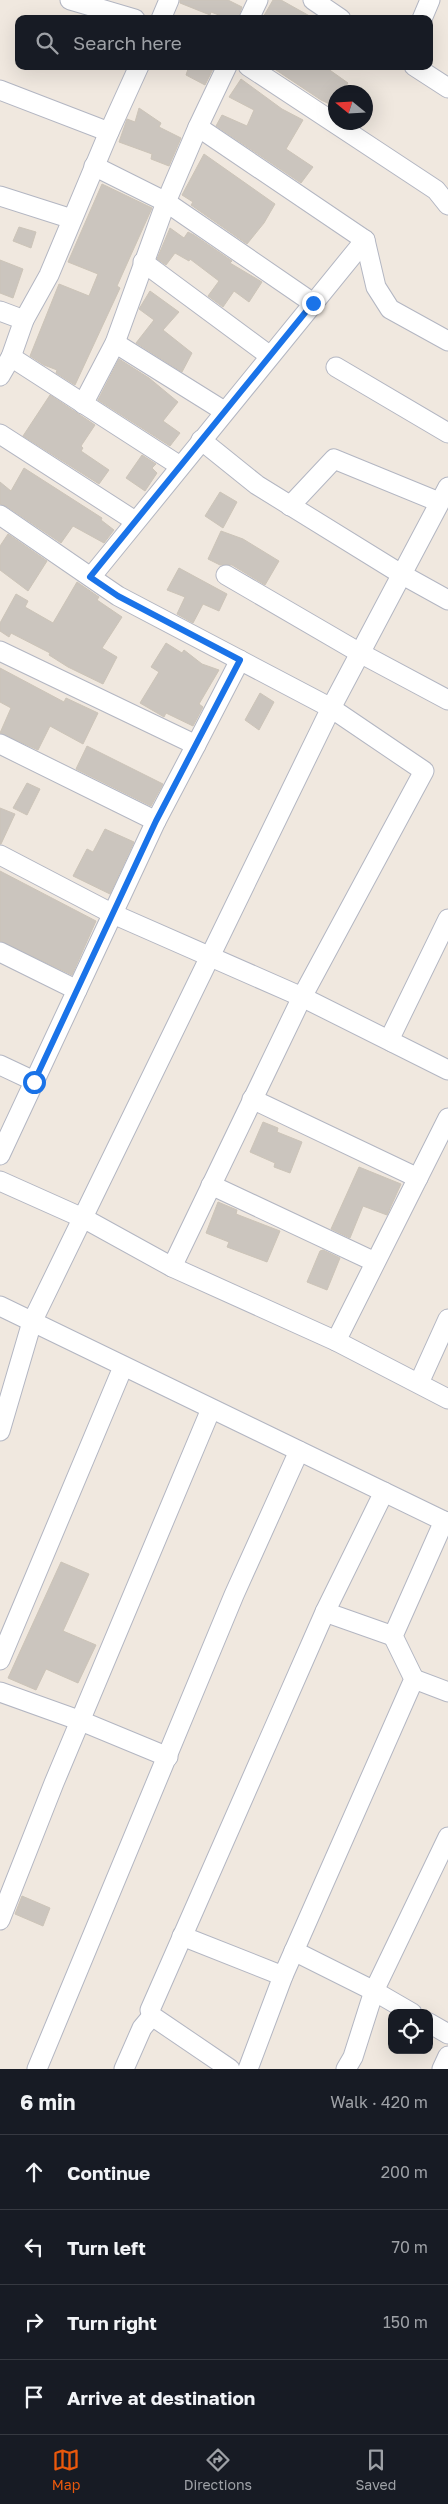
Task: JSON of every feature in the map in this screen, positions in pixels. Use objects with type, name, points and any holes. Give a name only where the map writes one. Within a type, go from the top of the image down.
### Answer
[{"type":"street","points":[[70,0],[121,15]]},
{"type":"street","points":[[163,15],[169,0]]},
{"type":"street","points":[[251,15],[258,0]]},
{"type":"street","points":[[313,0],[335,10]]},
{"type":"street","points":[[424,15],[430,0]]},
{"type":"street","points":[[0,376],[11,358],[24,320],[49,275],[94,166],[137,70]]},
{"type":"street","points":[[83,404],[115,342],[166,202],[198,126],[225,70]]},
{"type":"street","points":[[254,70],[436,190],[448,205]]},
{"type":"street","points":[[420,70],[448,88]]},
{"type":"street","points":[[0,90],[109,132]]},
{"type":"street","points":[[198,126],[365,240],[376,287],[390,309],[448,341]]},
{"type":"street","points":[[94,166],[166,202],[313,303]]},
{"type":"street","points":[[0,196],[72,219]]},
{"type":"street","points":[[90,577],[365,240]]},
{"type":"street","points":[[143,262],[270,356]]},
{"type":"street","points":[[0,311],[24,320]]},
{"type":"street","points":[[115,342],[224,412]]},
{"type":"street","points":[[11,358],[180,466]]},
{"type":"street","points":[[336,367],[448,433]]},
{"type":"street","points":[[0,434],[136,521]]},
{"type":"street","points":[[201,440],[257,485],[401,574],[448,600]]},
{"type":"street","points":[[0,1431],[32,1322],[85,1219],[209,956],[331,708],[443,495],[334,459],[290,506]]},
{"type":"street","points":[[0,515],[118,596],[331,708],[424,771],[302,997],[172,1267]]},
{"type":"street","points":[[226,575],[360,653],[448,700]]},
{"type":"street","points":[[0,651],[196,745]]},
{"type":"street","points":[[0,1155],[156,821],[240,660]]},
{"type":"street","points":[[0,744],[156,821]]},
{"type":"street","points":[[0,855],[113,914],[302,997],[448,1070]]},
{"type":"street","points":[[392,1042],[390,1038],[448,920]]},
{"type":"street","points":[[0,952],[77,990]]},
{"type":"street","points":[[0,1065],[34,1082]]},
{"type":"street","points":[[252,1099],[418,1178]]},
{"type":"street","points":[[336,1341],[448,1118]]},
{"type":"street","points":[[0,1182],[85,1219],[172,1267],[336,1341],[448,1399]]},
{"type":"street","points":[[211,1185],[376,1262]]},
{"type":"street","points":[[0,1306],[446,1522],[393,1636]]},
{"type":"street","points":[[419,1383],[444,1339],[448,1319]]},
{"type":"street","points":[[0,1660],[123,1366]]},
{"type":"street","points":[[0,1920],[210,1408]]},
{"type":"street","points":[[37,2069],[234,1595],[298,1451]]},
{"type":"street","points":[[230,2069],[152,2016],[150,2010],[325,1612],[384,1492]]},
{"type":"street","points":[[325,1612],[393,1636],[414,1679],[448,1692]]},
{"type":"street","points":[[248,2069],[283,1976],[414,1679]]},
{"type":"street","points":[[0,1692],[81,1721],[168,1757]]},
{"type":"street","points":[[346,2069],[353,2057],[374,1991],[448,1837]]},
{"type":"street","points":[[182,1936],[283,1976]]},
{"type":"street","points":[[294,1951],[374,1991],[405,2009]]},
{"type":"street","points":[[124,2069],[142,2028],[152,2016]]},
{"type":"street","points":[[433,2025],[448,2034]]},
{"type":"street","points":[[442,2069],[448,2056]]},
{"type":"building","points":[[180,0],[228,0],[242,7],[239,15],[219,15],[211,12],[210,15],[180,3]]},
{"type":"building","points":[[273,0],[281,0],[308,15],[264,15]]},
{"type":"building","points":[[188,70],[212,70],[205,85],[186,75]]},
{"type":"building","points":[[276,70],[330,70],[348,83],[347,85],[328,85],[328,103]]},
{"type":"building","points":[[241,79],[282,109],[303,120],[286,149],[313,167],[301,183],[216,126],[222,115],[247,126],[254,110],[229,97]]},
{"type":"building","points":[[139,108],[161,123],[159,127],[181,138],[169,166],[151,159],[152,154],[119,142],[127,119],[135,122]]},
{"type":"building","points":[[204,154],[275,204],[264,223],[247,244],[191,205],[193,202],[182,195]]},
{"type":"building","points":[[102,184],[152,208],[117,286],[120,288],[75,385],[56,373],[57,370],[44,365],[30,356],[59,284],[89,296],[98,274],[68,262]]},
{"type":"building","points":[[19,227],[36,232],[31,248],[13,241]]},
{"type":"building","points":[[170,228],[184,238],[188,232],[194,235],[232,261],[230,263],[262,282],[249,302],[234,291],[223,307],[208,296],[219,281],[190,259],[189,261],[175,253],[166,265],[157,259]]},
{"type":"building","points":[[0,260],[23,269],[13,298],[0,293]]},
{"type":"building","points":[[150,291],[179,312],[163,330],[192,353],[182,372],[136,343],[154,320],[139,309]]},
{"type":"building","points":[[119,359],[149,378],[178,402],[163,421],[180,433],[170,446],[98,400]]},
{"type":"building","points":[[50,395],[95,425],[81,446],[83,448],[81,451],[109,470],[99,484],[23,436]]},
{"type":"building","points":[[142,455],[156,464],[152,468],[157,473],[145,491],[126,478]]},
{"type":"building","points":[[24,468],[102,518],[101,520],[114,530],[104,543],[73,526],[61,543],[6,506],[0,504],[0,482],[11,491]]},
{"type":"building","points":[[220,492],[237,502],[223,528],[205,516]]},
{"type":"building","points":[[221,531],[243,539],[279,561],[265,585],[232,565],[220,565],[208,559]]},
{"type":"building","points":[[8,534],[47,561],[28,591],[0,570],[0,546]]},
{"type":"building","points":[[179,568],[227,594],[219,611],[203,604],[193,623],[177,614],[185,597],[167,590]]},
{"type":"building","points":[[77,582],[99,597],[97,600],[122,617],[102,648],[117,657],[103,684],[68,667],[49,655],[50,653],[11,633],[9,637],[0,631],[0,623],[16,594],[28,601],[25,607],[53,623]]},
{"type":"building","points":[[166,643],[182,653],[184,650],[202,664],[219,670],[199,704],[203,707],[193,726],[166,713],[164,717],[140,703],[159,672],[151,667]]},
{"type":"building","points":[[0,668],[64,702],[66,698],[98,713],[83,744],[50,726],[38,750],[0,733],[11,708],[0,702]]},
{"type":"building","points":[[260,693],[274,702],[259,730],[245,720]]},
{"type":"building","points":[[87,746],[163,784],[151,806],[76,769]]},
{"type":"building","points":[[27,783],[40,789],[27,815],[13,808]]},
{"type":"building","points":[[0,808],[15,814],[1,844],[0,844]]},
{"type":"building","points":[[105,829],[134,842],[110,894],[73,876],[87,849],[93,852]]},
{"type":"building","points":[[0,871],[96,921],[72,975],[0,941]]},
{"type":"building","points":[[263,1122],[278,1128],[277,1132],[302,1142],[290,1173],[274,1167],[275,1163],[250,1152]]},
{"type":"building","points":[[359,1167],[401,1184],[387,1215],[363,1206],[350,1238],[331,1229]]},
{"type":"building","points":[[218,1202],[237,1210],[236,1214],[280,1231],[267,1262],[227,1247],[229,1242],[206,1233]]},
{"type":"building","points":[[323,1250],[340,1258],[327,1290],[307,1282],[320,1251]]},
{"type":"building","points":[[61,1562],[89,1574],[63,1631],[96,1645],[78,1683],[46,1669],[36,1690],[8,1678]]},
{"type":"building","points":[[22,1896],[50,1908],[43,1926],[15,1914]]},
{"type":"route","points":[[34,1082],[156,821],[240,660],[118,596],[90,577],[313,303]]}]
